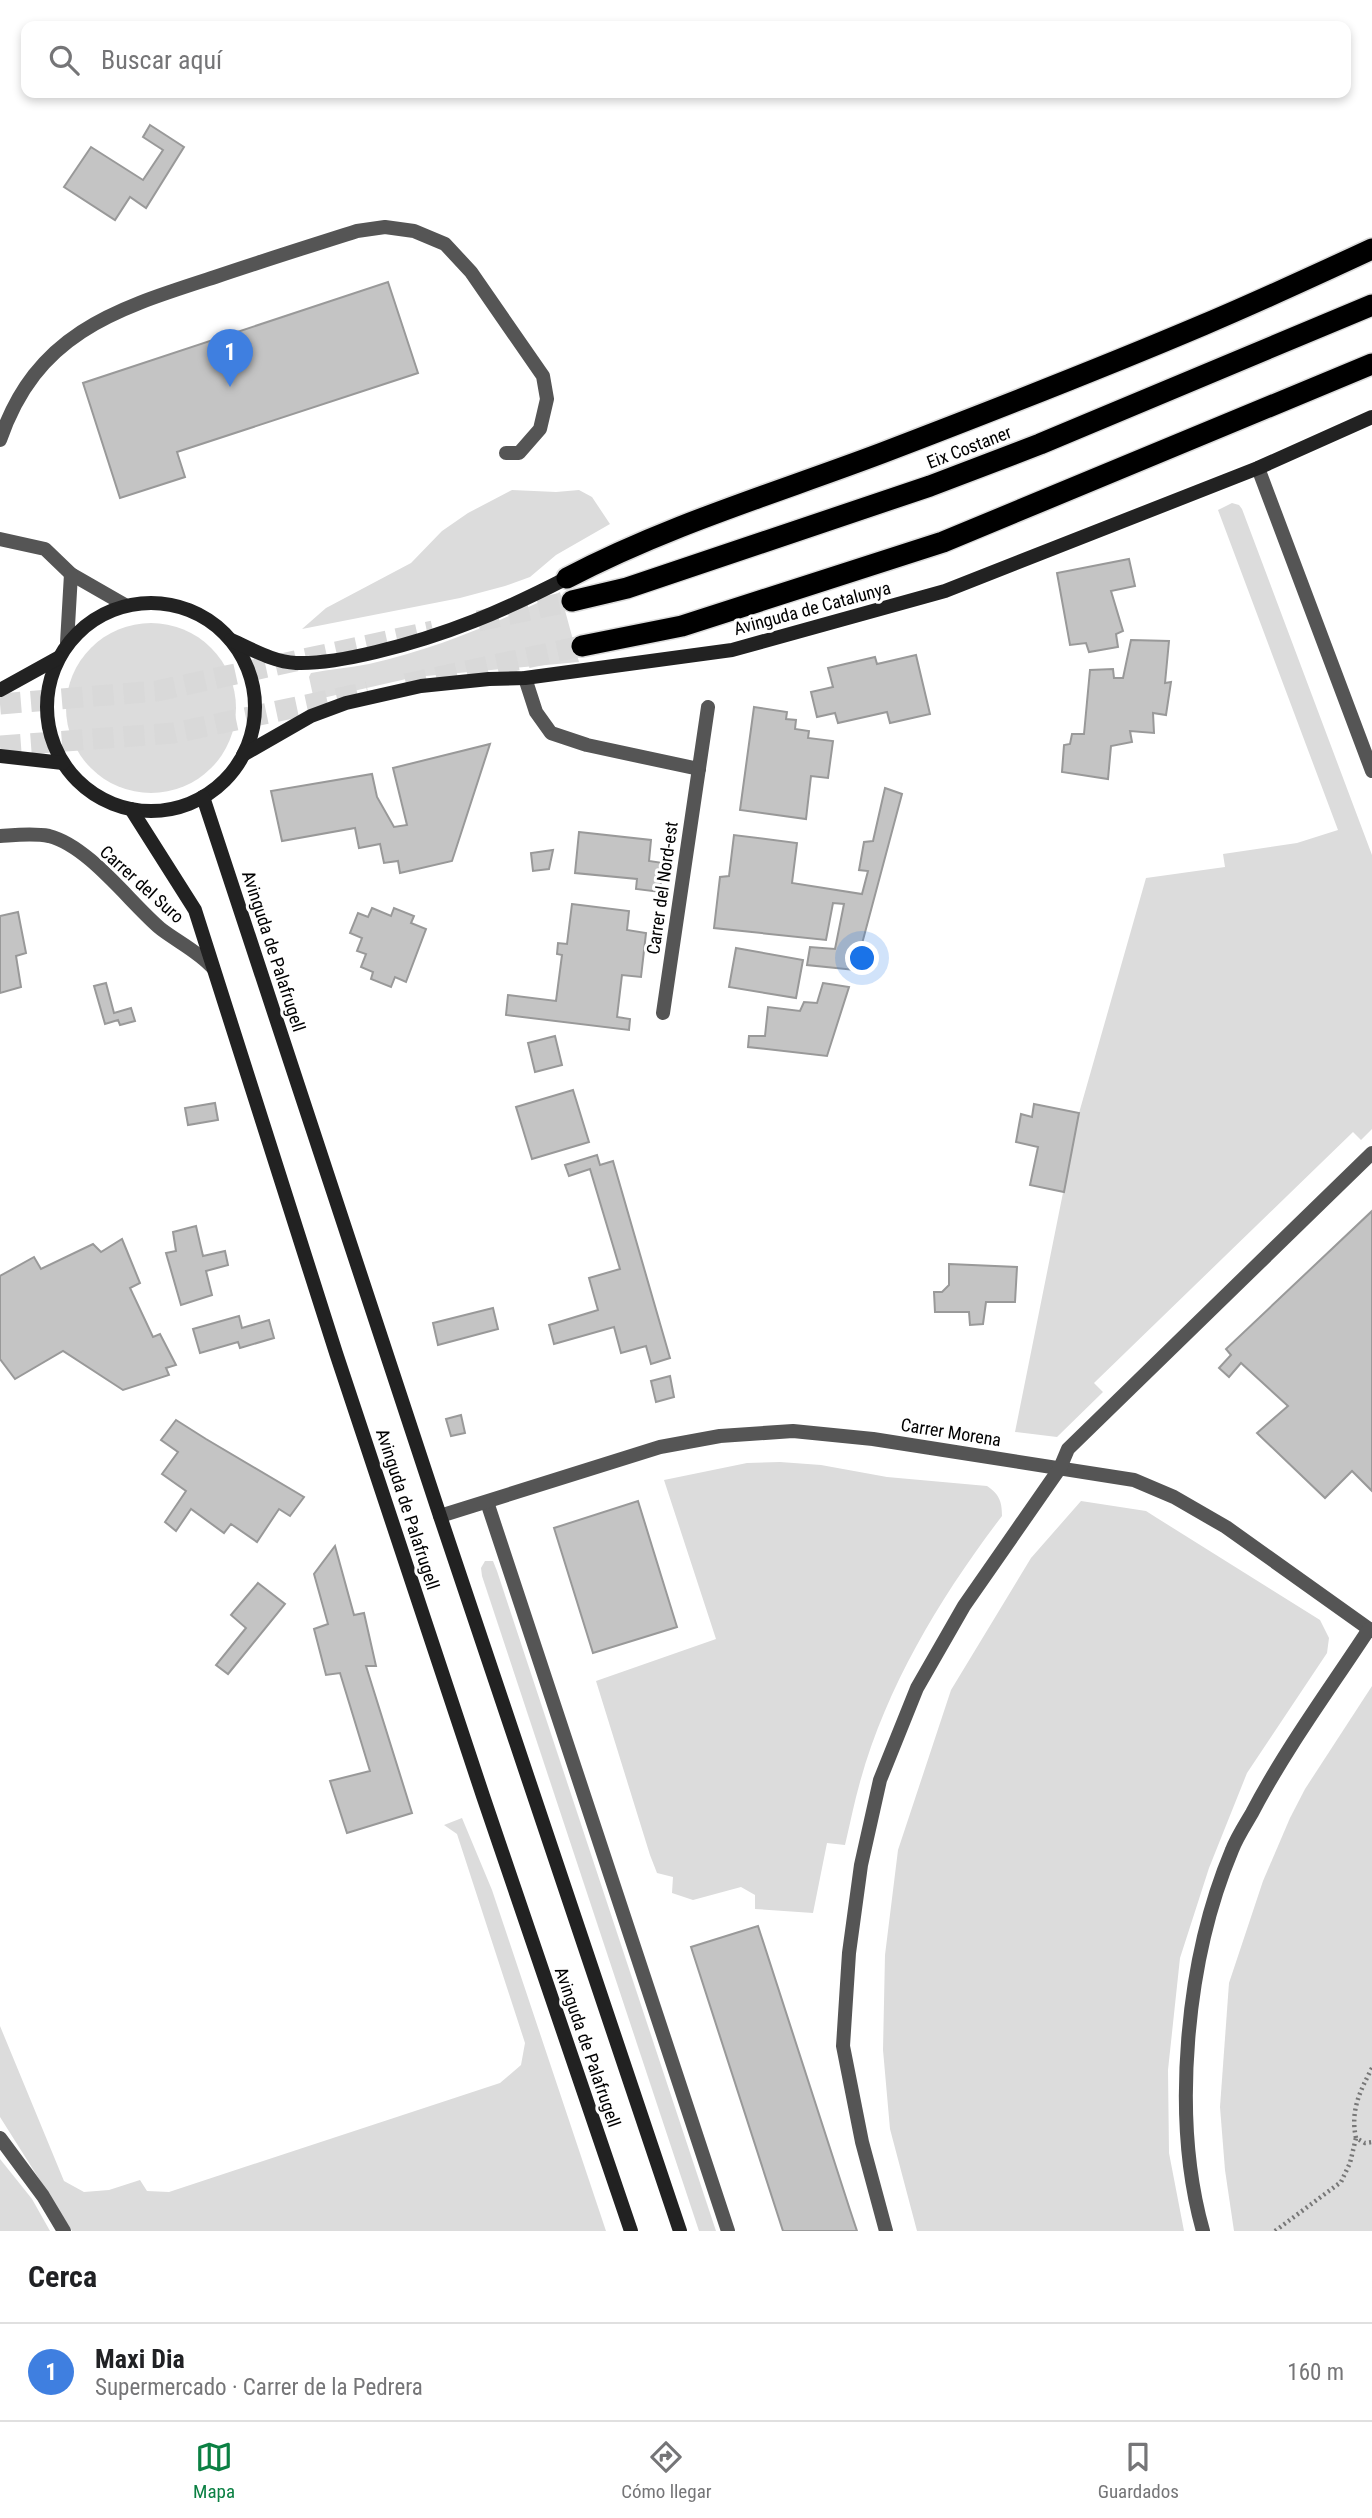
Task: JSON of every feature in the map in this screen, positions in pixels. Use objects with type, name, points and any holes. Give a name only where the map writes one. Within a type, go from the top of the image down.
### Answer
[{"type":"highway","points":[[567,578],[635,544],[926,436],[1191,330],[1372,249]]},
{"type":"highway","name":"Eix Costaner","points":[[572,601],[627,588],[930,486],[1040,444],[1372,305]]},
{"type":"highway","points":[[582,646],[682,626],[943,542],[1372,364]]},
{"type":"main road","name":"Avinguda de Catalunya","points":[[243,755],[311,716],[346,703],[421,686],[525,678],[732,650],[944,591],[1258,468],[1372,417]]},
{"type":"main road","points":[[230,639],[274,659],[295,663],[316,663],[357,656],[424,641],[488,617],[567,578]]},
{"type":"main road","points":[[148,602],[171,604],[193,611],[213,623],[230,639],[248,669],[253,686],[254,721],[243,755],[226,778],[203,797],[169,809],[131,809],[99,797],[85,788],[63,763],[53,743],[48,722],[46,700],[50,679],[67,643],[93,620],[125,605],[148,602]]},
{"type":"main road","points":[[0,690],[58,659]]},
{"type":"main road","points":[[0,756],[63,763]]},
{"type":"main road","name":"Avinguda de Palafrugell","points":[[203,797],[680,2231]]},
{"type":"main road","name":"Avinguda de Palafrugell","points":[[131,809],[195,910],[336,1353],[478,1783],[631,2231]]},
{"type":"street","points":[[0,440],[7,420],[31,377],[51,355],[95,321],[136,302],[357,231],[385,227],[414,231],[445,244],[471,272],[543,376],[547,399],[540,429],[519,453],[506,453]]},
{"type":"street","points":[[1258,468],[1372,771]]},
{"type":"street","points":[[0,539],[44,549],[71,574],[125,605]]},
{"type":"street","points":[[67,643],[71,574]]},
{"type":"street","points":[[525,678],[536,712],[551,733],[587,746],[699,769]]},
{"type":"street","name":"Carrer del Nord-est","points":[[663,1013],[708,707]]},
{"type":"street","name":"Carrer del Suro","points":[[0,836],[32,835],[57,839],[98,867],[162,930],[213,968]]},
{"type":"street","points":[[886,2231],[862,2142],[844,2046],[849,1953],[860,1865],[880,1780],[917,1688],[964,1606],[1060,1468],[1068,1449],[1372,1153]]},
{"type":"street","name":"Carrer Morena","points":[[487,1502],[660,1447],[720,1436],[793,1431],[873,1439],[1134,1480],[1174,1497],[1226,1527],[1371,1630]]},
{"type":"street","points":[[487,1502],[727,2231]]},
{"type":"street","name":"Avinguda de Palafrugell","points":[[440,1516],[487,1502]]},
{"type":"street","points":[[1203,2231],[1193,2196],[1185,2097],[1190,2003],[1208,1924],[1232,1850],[1275,1769],[1371,1630]]},
{"type":"street","points":[[0,2138],[43,2196],[64,2231]]},
{"type":"path","points":[[1275,2231],[1341,2182],[1350,2163],[1356,2138],[1352,2123],[1357,2099],[1372,2068]]},
{"type":"path","points":[[1356,2138],[1365,2143],[1372,2142]]},
{"type":"shaded area","points":[[512,490],[579,490],[592,497],[610,524],[556,555],[530,577],[505,586],[460,598],[302,629],[326,608],[411,563],[442,531],[468,513]]},
{"type":"shaded area","points":[[1232,503],[1242,509],[1372,855],[1372,1129],[1361,1140],[1353,1132],[1094,1383],[1103,1392],[1057,1437],[1015,1432],[1079,1113],[1146,878],[1225,867],[1223,854],[1297,843],[1338,830],[1218,510]]},
{"type":"shaded area","points":[[560,592],[579,662],[415,677],[314,700],[309,677],[311,673],[369,664],[419,651],[491,624]]},
{"type":"shaded area","points":[[151,623],[183,630],[198,637],[211,648],[222,661],[229,676],[236,708],[229,740],[222,755],[211,768],[198,779],[183,786],[151,793],[119,786],[104,779],[91,768],[80,755],[73,740],[66,708],[73,676],[80,661],[91,648],[104,637],[119,630]]},
{"type":"shaded area","points":[[747,1463],[821,1465],[887,1477],[987,1486],[997,1495],[1002,1511],[1002,1516],[937,1610],[901,1676],[871,1746],[845,1845],[827,1843],[813,1913],[755,1909],[755,1895],[741,1887],[693,1900],[672,1893],[673,1877],[657,1873],[650,1855],[596,1681],[716,1639],[664,1480]]},
{"type":"shaded area","points":[[1081,1501],[1146,1511],[1320,1620],[1329,1638],[1327,1653],[1247,1773],[1209,1868],[1180,1958],[1168,2070],[1169,2153],[1184,2231],[917,2231],[890,2129],[883,2050],[885,1955],[898,1850],[951,1690],[1031,1558]]},
{"type":"shaded area","points":[[485,1561],[493,1561],[497,1571],[716,2231],[699,2231],[482,1576],[481,1568]]},
{"type":"shaded area","points":[[1372,1686],[1372,2231],[1234,2231],[1220,2107],[1229,1983],[1263,1881],[1290,1818],[1305,1789]]},
{"type":"shaded area","points":[[462,1818],[492,1890],[606,2231],[72,2231],[0,2117],[0,2026],[64,2181],[84,2192],[109,2190],[140,2180],[147,2191],[169,2192],[500,2083],[521,2065],[525,2043],[457,1834],[444,1825]]},
{"type":"shaded area","points":[[0,2159],[32,2199],[50,2231],[0,2231]]},
{"type":"building","points":[[150,125],[184,147],[146,208],[130,197],[115,220],[64,187],[91,147],[143,180],[163,150],[143,137]]},
{"type":"building","points":[[388,282],[418,373],[177,452],[185,477],[120,498],[83,383]]},
{"type":"building","points":[[1129,559],[1135,586],[1111,591],[1123,631],[1116,634],[1118,647],[1089,652],[1086,643],[1070,645],[1057,573]]},
{"type":"building","points":[[1131,640],[1169,641],[1165,683],[1171,682],[1166,715],[1153,713],[1154,733],[1130,731],[1132,742],[1111,746],[1108,779],[1062,772],[1064,745],[1070,744],[1072,734],[1084,734],[1090,670],[1113,669],[1114,678],[1123,678]]},
{"type":"building","points":[[916,655],[930,714],[890,723],[887,712],[838,723],[835,713],[817,717],[811,692],[833,687],[828,668],[875,657],[877,664]]},
{"type":"building","points":[[754,707],[787,712],[786,719],[796,720],[795,729],[809,731],[808,738],[833,741],[828,778],[811,776],[806,819],[740,810]]},
{"type":"building","points":[[490,744],[452,861],[400,873],[398,861],[384,863],[380,844],[359,848],[355,828],[282,841],[271,791],[372,774],[377,797],[394,827],[407,825],[393,768]]},
{"type":"building","points":[[885,788],[902,794],[855,970],[807,965],[810,947],[835,949],[844,904],[833,903],[826,940],[714,928],[720,877],[729,876],[734,835],[797,843],[792,883],[862,894],[868,871],[859,870],[864,842],[873,841]]},
{"type":"building","points":[[579,832],[651,840],[649,861],[663,863],[660,892],[636,889],[637,879],[575,873]]},
{"type":"building","points":[[553,850],[549,869],[533,871],[531,853]]},
{"type":"building","points":[[572,904],[629,911],[627,930],[646,933],[641,977],[622,975],[617,1017],[630,1019],[629,1030],[506,1015],[508,995],[556,1001],[562,955],[557,954],[558,943],[567,944]]},
{"type":"building","points":[[372,908],[391,916],[394,908],[414,916],[411,923],[426,929],[406,982],[395,977],[391,987],[371,979],[373,972],[361,967],[366,954],[357,951],[362,938],[350,933],[358,913],[368,917]]},
{"type":"building","points":[[18,912],[26,953],[16,956],[21,987],[0,993],[0,916]]},
{"type":"building","points":[[736,948],[803,960],[796,998],[729,987]]},
{"type":"building","points":[[106,983],[114,1013],[131,1008],[135,1021],[120,1025],[118,1020],[105,1024],[94,986]]},
{"type":"building","points":[[823,983],[849,987],[827,1056],[748,1047],[749,1036],[765,1036],[768,1007],[800,1011],[804,1002],[817,1003]]},
{"type":"building","points":[[555,1036],[562,1065],[535,1072],[528,1043]]},
{"type":"building","points":[[573,1090],[589,1142],[532,1159],[516,1107]]},
{"type":"building","points":[[215,1103],[218,1120],[188,1125],[185,1108]]},
{"type":"building","points":[[1034,1104],[1079,1113],[1064,1192],[1030,1185],[1038,1147],[1016,1142],[1021,1114],[1032,1117]]},
{"type":"building","points":[[597,1155],[600,1165],[613,1161],[670,1358],[651,1364],[646,1346],[621,1353],[614,1327],[554,1344],[549,1325],[598,1310],[589,1278],[620,1269],[590,1169],[569,1176],[565,1165]]},
{"type":"building","points":[[1372,1211],[1372,1491],[1352,1471],[1325,1498],[1257,1433],[1288,1406],[1241,1363],[1229,1377],[1219,1368],[1231,1355],[1226,1349]]},
{"type":"building","points":[[196,1226],[203,1256],[225,1251],[228,1265],[206,1271],[212,1295],[181,1305],[166,1253],[176,1251],[173,1232]]},
{"type":"building","points":[[122,1239],[140,1283],[130,1288],[153,1337],[160,1334],[176,1365],[166,1368],[169,1375],[123,1390],[63,1351],[15,1379],[0,1359],[0,1276],[34,1257],[41,1269],[93,1244],[101,1252]]},
{"type":"building","points":[[949,1264],[1017,1267],[1015,1302],[986,1302],[983,1324],[970,1325],[969,1312],[935,1312],[934,1292],[942,1292],[949,1285]]},
{"type":"building","points":[[493,1308],[498,1329],[438,1345],[433,1323]]},
{"type":"building","points":[[239,1316],[242,1328],[269,1320],[274,1338],[240,1348],[238,1342],[200,1353],[193,1329]]},
{"type":"building","points":[[670,1376],[674,1397],[656,1402],[651,1381]]},
{"type":"building","points":[[461,1415],[465,1433],[451,1436],[446,1419]]},
{"type":"building","points":[[176,1420],[304,1497],[290,1516],[279,1509],[257,1542],[231,1524],[224,1533],[191,1509],[176,1531],[165,1522],[186,1491],[162,1474],[178,1452],[161,1440]]},
{"type":"building","points":[[638,1501],[677,1627],[593,1653],[554,1528]]},
{"type":"building","points":[[335,1546],[354,1615],[364,1613],[376,1666],[366,1666],[412,1813],[347,1833],[330,1781],[370,1771],[340,1673],[326,1675],[314,1629],[328,1624],[314,1574]]},
{"type":"building","points":[[258,1583],[285,1604],[228,1674],[216,1665],[246,1628],[231,1615]]},
{"type":"building","points":[[758,1926],[857,2231],[783,2231],[691,1947]]},
{"type":"tunnel","points":[[478,621],[572,601]]},
{"type":"tunnel","points":[[0,704],[157,691],[433,631]]},
{"type":"tunnel","points":[[406,684],[582,646]]},
{"type":"tunnel","points":[[0,746],[174,733],[368,692]]},
{"type":"place","name":"Maxi Dia","points":[[230,387]]}]
